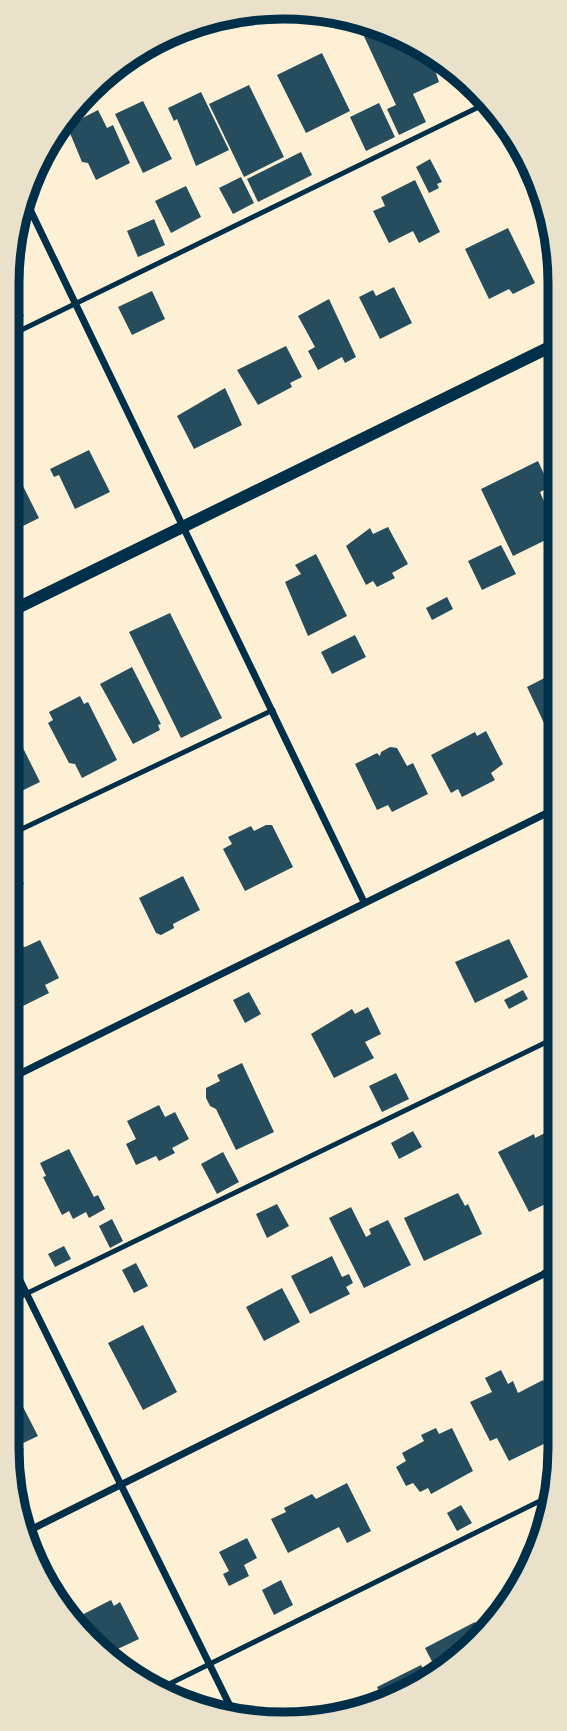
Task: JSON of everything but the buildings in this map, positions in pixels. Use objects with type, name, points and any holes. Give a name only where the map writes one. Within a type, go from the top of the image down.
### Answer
[{"type":"street","points":[[30,209],[364,902]]},
{"type":"street","points":[[19,607],[548,348]]},
{"type":"street","points":[[19,1074],[548,812]]},
{"type":"street","points":[[32,1529],[548,1272]]},
{"type":"street","points":[[545,1273],[548,1279]]},
{"type":"street","points":[[19,1278],[230,1707]]},
{"type":"lane","points":[[19,331],[480,107]]},
{"type":"lane","points":[[19,830],[272,710]]},
{"type":"lane","points":[[19,1298],[548,1041]]},
{"type":"lane","points":[[168,1685],[543,1499]]}]
